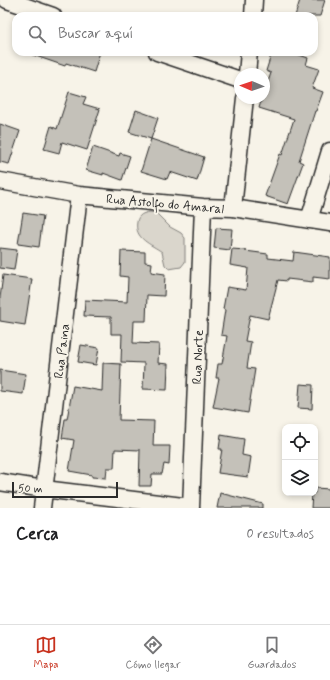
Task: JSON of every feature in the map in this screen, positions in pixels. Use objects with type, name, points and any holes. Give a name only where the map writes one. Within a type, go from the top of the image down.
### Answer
[{"type":"street","points":[[7,0],[42,12]]},
{"type":"street","points":[[253,12],[254,0]]},
{"type":"street","points":[[169,56],[234,78]]},
{"type":"street","points":[[248,68],[249,56]]},
{"type":"street","points":[[233,208],[244,104]]},
{"type":"street","points":[[309,220],[330,151]]},
{"type":"street","name":"Rua Astolfo do Amaral","points":[[0,181],[79,195],[203,207],[233,208],[330,223]]},
{"type":"street","name":"Rua Paina","points":[[42,508],[79,195]]},
{"type":"street","name":"Rua Norte","points":[[191,507],[203,207]]},
{"type":"street","points":[[0,482],[44,489],[191,507]]},
{"type":"shaded area","points":[[150,212],[156,213],[170,227],[181,233],[185,238],[185,262],[181,267],[169,269],[165,265],[162,252],[144,240],[138,233],[138,218],[143,214]]},
{"type":"building","points":[[300,0],[325,0],[320,16],[318,16],[318,12],[296,12]]},
{"type":"building","points":[[36,56],[99,56],[94,72],[66,63],[65,66]]},
{"type":"building","points":[[271,56],[302,56],[308,58],[306,65],[319,69],[312,88],[323,92],[315,111],[299,161],[303,163],[288,204],[265,196],[280,154],[282,155],[294,119],[259,108],[260,104],[270,104],[270,68],[267,68]]},
{"type":"building","points":[[69,92],[86,97],[83,104],[100,109],[87,150],[62,142],[59,153],[44,149],[51,126],[57,129]]},
{"type":"building","points":[[136,110],[158,118],[151,139],[129,132]]},
{"type":"building","points":[[0,124],[20,131],[9,164],[0,162]]},
{"type":"building","points":[[151,139],[204,157],[197,181],[170,172],[167,179],[141,171]]},
{"type":"building","points":[[93,147],[119,156],[120,153],[130,156],[122,180],[103,173],[103,175],[86,170]]},
{"type":"building","points":[[23,213],[43,216],[39,247],[18,244]]},
{"type":"building","points":[[216,228],[232,229],[230,250],[214,248]]},
{"type":"building","points":[[0,248],[17,250],[14,270],[0,268]]},
{"type":"building","points":[[232,249],[268,254],[268,258],[293,261],[294,252],[330,257],[330,279],[313,277],[313,282],[287,279],[287,281],[278,280],[268,319],[250,315],[245,341],[251,342],[247,368],[255,369],[248,413],[213,407],[219,378],[216,378],[218,364],[222,364],[227,336],[221,335],[225,310],[223,309],[227,287],[246,290],[248,268],[230,265]]},
{"type":"building","points":[[121,251],[145,252],[145,262],[152,263],[151,272],[165,274],[164,296],[147,295],[146,321],[134,321],[133,343],[159,344],[158,363],[168,364],[167,390],[143,389],[144,363],[121,362],[122,334],[111,334],[111,317],[84,316],[85,300],[127,302],[128,277],[120,276]]},
{"type":"building","points":[[3,275],[32,279],[25,325],[0,321],[0,298]]},
{"type":"building","points":[[81,345],[99,348],[96,365],[78,362]]},
{"type":"building","points":[[103,363],[121,364],[119,420],[154,421],[153,446],[170,446],[169,465],[164,464],[162,474],[152,474],[151,486],[139,486],[140,450],[115,449],[114,468],[107,468],[106,478],[92,477],[92,475],[69,471],[74,440],[62,438],[73,386],[102,391]]},
{"type":"building","points":[[0,370],[26,374],[23,394],[0,391]]},
{"type":"building","points":[[300,384],[313,385],[312,409],[298,408]]},
{"type":"building","points":[[221,435],[244,439],[242,455],[251,457],[248,477],[218,473],[222,449],[219,449]]},
{"type":"building","points":[[318,488],[330,489],[330,508],[311,508],[312,496],[318,496]]},
{"type":"building","points":[[220,493],[263,504],[263,508],[217,508]]}]
